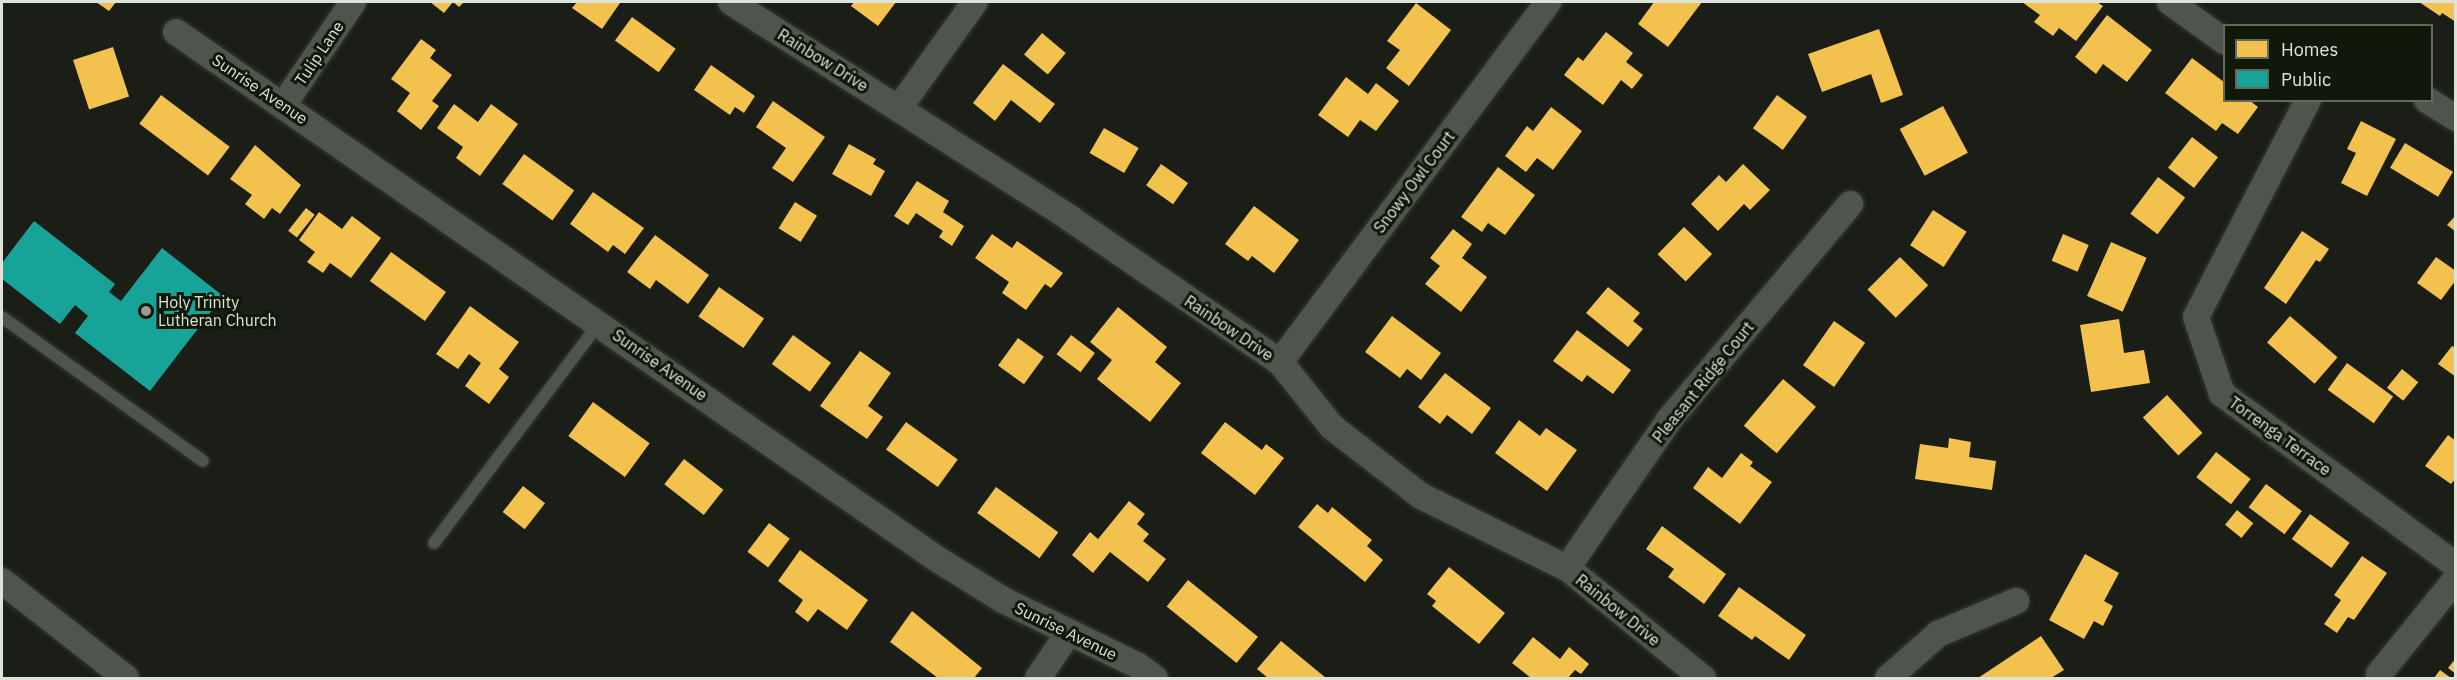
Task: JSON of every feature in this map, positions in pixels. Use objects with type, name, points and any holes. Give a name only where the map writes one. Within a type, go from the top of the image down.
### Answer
[{"type":"street","name":"Tulip Lane","points":[[284,104],[353,2]]},
{"type":"street","name":"Rainbow Drive","points":[[731,2],[1071,219],[1280,362],[1332,427],[1421,496],[1567,568],[1703,678]]},
{"type":"street","points":[[899,108],[975,2]]},
{"type":"street","name":"Snowy Owl Court","points":[[1280,362],[1548,2]]},
{"type":"street","points":[[2170,2],[2223,39]]},
{"type":"street","name":"Sunrise Avenue","points":[[176,32],[284,104],[937,559],[1003,600],[1155,678]]},
{"type":"street","name":"Torrenga Terrace","points":[[2307,102],[2196,316],[2222,394],[2456,565]]},
{"type":"street","points":[[2430,102],[2456,118]]},
{"type":"street","name":"Pleasant Ridge Court","points":[[1567,568],[1670,420],[1850,204]]},
{"type":"street","points":[[2379,674],[2456,579]]},
{"type":"street","points":[[2,581],[126,678]]},
{"type":"street","points":[[1888,678],[1938,634],[2016,601]]},
{"type":"street","points":[[1038,678],[1069,633]]},
{"type":"lane","points":[[2,317],[203,461]]},
{"type":"lane","points":[[434,543],[599,323]]},
{"type":"building: Homes","points":[[96,2],[116,2],[109,11]]},
{"type":"building: Homes","points":[[430,2],[453,2],[444,13]]},
{"type":"building: Homes","points":[[453,2],[464,2],[459,7]]},
{"type":"building: Homes","points":[[577,2],[620,3],[602,29],[572,8]]},
{"type":"building: Homes","points":[[854,2],[896,2],[878,26],[851,6]]},
{"type":"building: Homes","points":[[1654,2],[1702,2],[1668,47],[1638,24]]},
{"type":"building: Homes","points":[[2022,2],[2097,2],[2103,6],[2076,41],[2059,28],[2053,36],[2034,22],[2040,15]]},
{"type":"building: Homes","points":[[2419,2],[2456,2],[2456,22],[2442,13],[2440,16]]},
{"type":"building: Homes","points":[[1416,3],[1451,30],[1409,86],[1386,68],[1400,50],[1387,41]]},
{"type":"building: Homes","points":[[2107,15],[2152,50],[2127,82],[2103,64],[2096,74],[2075,57]]},
{"type":"building: Homes","points":[[632,17],[676,49],[659,72],[615,40]]},
{"type":"building: Homes","points":[[1879,29],[1903,95],[1881,103],[1871,74],[1822,92],[1808,54]]},
{"type":"building: Homes","points":[[1606,32],[1633,53],[1626,62],[1643,75],[1632,89],[1621,80],[1603,105],[1564,75],[1578,57],[1583,61]]},
{"type":"building: Homes","points":[[1042,33],[1066,53],[1048,74],[1024,54]]},
{"type":"building: Homes","points":[[421,39],[436,50],[430,58],[452,75],[432,101],[439,106],[421,130],[397,111],[410,93],[391,79]]},
{"type":"building: Homes","points":[[113,47],[129,96],[89,109],[73,60]]},
{"type":"building: Homes","points":[[2192,58],[2223,81],[2223,102],[2252,102],[2258,107],[2238,134],[2222,123],[2216,131],[2165,93]]},
{"type":"building: Homes","points":[[1003,64],[1055,104],[1040,123],[1011,100],[995,121],[973,103]]},
{"type":"building: Homes","points":[[711,65],[755,96],[744,113],[735,107],[730,115],[694,90]]},
{"type":"building: Homes","points":[[1346,77],[1368,94],[1376,83],[1399,101],[1376,131],[1360,120],[1348,137],[1318,115]]},
{"type":"building: Homes","points":[[161,95],[230,147],[208,176],[139,124]]},
{"type":"building: Homes","points":[[1777,95],[1807,117],[1783,150],[1753,128]]},
{"type":"building: Homes","points":[[773,101],[825,137],[793,182],[772,168],[786,148],[756,127]]},
{"type":"building: Homes","points":[[454,104],[478,122],[491,104],[518,124],[480,176],[456,158],[463,147],[437,128]]},
{"type":"building: Homes","points":[[1943,106],[1968,153],[1925,176],[1900,129]]},
{"type":"building: Homes","points":[[1551,107],[1582,131],[1553,170],[1537,158],[1526,172],[1505,156],[1527,126],[1533,131]]},
{"type":"building: Homes","points":[[2361,121],[2396,139],[2367,196],[2341,183],[2356,153],[2347,149]]},
{"type":"building: Homes","points":[[1104,128],[1139,148],[1124,173],[1090,153]]},
{"type":"building: Homes","points":[[2192,137],[2218,157],[2194,188],[2168,168]]},
{"type":"building: Homes","points":[[2405,143],[2453,172],[2438,197],[2390,168]]},
{"type":"building: Homes","points":[[849,144],[876,159],[873,164],[885,171],[871,196],[832,174]]},
{"type":"building: Homes","points":[[255,145],[301,185],[280,214],[272,208],[264,219],[245,204],[252,195],[230,179]]},
{"type":"building: Homes","points":[[524,154],[574,190],[552,220],[502,184]]},
{"type":"building: Homes","points":[[1161,164],[1188,183],[1173,204],[1146,185]]},
{"type":"building: Homes","points":[[1743,164],[1770,190],[1750,210],[1744,204],[1718,231],[1691,204],[1719,175],[1726,182]]},
{"type":"building: Homes","points":[[1498,167],[1535,195],[1505,235],[1488,223],[1482,232],[1461,217]]},
{"type":"building: Homes","points":[[2158,177],[2185,197],[2157,234],[2130,214]]},
{"type":"building: Homes","points":[[917,181],[949,201],[943,212],[964,226],[952,246],[939,237],[943,231],[916,213],[908,225],[894,216]]},
{"type":"building: Homes","points":[[593,192],[644,228],[625,254],[613,245],[608,252],[570,224]]},
{"type":"building: Homes","points":[[795,202],[817,216],[801,242],[779,228]]},
{"type":"building: Homes","points":[[1254,206],[1299,240],[1274,273],[1252,256],[1248,261],[1225,244]]},
{"type":"building: Homes","points":[[306,208],[315,215],[297,238],[288,231]]},
{"type":"building: Homes","points":[[1933,210],[1967,232],[1944,267],[1910,245]]},
{"type":"building: Homes","points":[[319,212],[342,229],[352,216],[381,238],[351,278],[330,263],[323,273],[307,262],[315,252],[299,240]]},
{"type":"building: Homes","points":[[2456,215],[2456,232],[2447,225]]},
{"type":"building: Homes","points":[[1684,227],[1712,254],[1686,281],[1658,254]]},
{"type":"building: Homes","points":[[1453,229],[1472,244],[1462,258],[1487,277],[1461,312],[1425,284],[1440,266],[1430,258]]},
{"type":"building: Homes","points":[[2302,231],[2329,249],[2320,262],[2316,260],[2286,304],[2264,288]]},
{"type":"building: Homes","points":[[992,234],[1012,248],[1017,241],[1063,273],[1051,288],[1045,284],[1026,310],[1002,293],[1009,282],[975,258]]},
{"type":"building: Homes","points":[[2063,234],[2089,245],[2077,272],[2052,261]]},
{"type":"building: Homes","points":[[655,235],[709,275],[688,304],[656,280],[650,289],[627,272]]},
{"type":"building: Homes","points":[[2111,242],[2147,258],[2123,312],[2087,296]]},
{"type":"building: Homes","points":[[391,252],[446,292],[425,321],[370,281]]},
{"type":"building: Homes","points":[[1900,257],[1928,285],[1896,318],[1867,290]]},
{"type":"building: Homes","points":[[2436,257],[2456,271],[2456,280],[2441,300],[2417,283]]},
{"type":"building: Homes","points":[[719,287],[764,319],[743,348],[698,316]]},
{"type":"building: Homes","points":[[1608,287],[1640,313],[1633,321],[1643,329],[1628,347],[1586,313]]},
{"type":"building: Homes","points":[[470,306],[519,342],[499,369],[509,377],[489,404],[465,386],[481,363],[469,354],[458,369],[436,354]]},
{"type":"building: Homes","points":[[1118,307],[1167,347],[1155,362],[1181,383],[1150,422],[1097,379],[1112,360],[1090,342]]},
{"type":"building: Homes","points":[[1392,316],[1441,353],[1421,380],[1407,369],[1400,378],[1365,352]]},
{"type":"building: Homes","points":[[2290,316],[2338,357],[2315,384],[2267,342]]},
{"type":"building: Homes","points":[[2119,319],[2124,353],[2144,350],[2150,383],[2091,392],[2080,325]]},
{"type":"building: Homes","points":[[1834,321],[1865,343],[1834,387],[1803,365]]},
{"type":"building: Homes","points":[[1577,330],[1631,370],[1613,394],[1587,375],[1582,382],[1553,361]]},
{"type":"building: Homes","points":[[793,335],[831,363],[810,392],[772,364]]},
{"type":"building: Homes","points":[[1071,335],[1095,353],[1081,372],[1057,354]]},
{"type":"building: Homes","points":[[1018,338],[1044,357],[1024,384],[998,366]]},
{"type":"building: Homes","points":[[2452,346],[2456,348],[2456,377],[2438,364]]},
{"type":"building: Homes","points":[[860,351],[891,373],[868,406],[883,417],[867,439],[820,406]]},
{"type":"building: Homes","points":[[2347,363],[2393,397],[2374,423],[2328,390]]},
{"type":"building: Homes","points":[[2402,369],[2418,382],[2403,401],[2387,388]]},
{"type":"building: Homes","points":[[1445,373],[1491,408],[1472,434],[1447,415],[1440,424],[1418,407]]},
{"type":"building: Homes","points":[[1783,379],[1816,407],[1777,453],[1744,426]]},
{"type":"building: Homes","points":[[2167,395],[2202,433],[2178,456],[2143,418]]},
{"type":"building: Homes","points":[[593,402],[650,443],[625,477],[568,436]]},
{"type":"building: Homes","points":[[1519,420],[1540,436],[1546,428],[1577,450],[1547,491],[1495,453]]},
{"type":"building: Homes","points":[[906,422],[958,460],[938,487],[886,450]]},
{"type":"building: Homes","points":[[1225,422],[1262,450],[1266,444],[1284,458],[1255,495],[1201,453]]},
{"type":"building: Homes","points":[[2448,435],[2456,441],[2456,478],[2451,484],[2425,466]]},
{"type":"building: Homes","points":[[1949,438],[1971,442],[1969,457],[1996,461],[1992,490],[1915,479],[1920,444],[1948,448]]},
{"type":"building: Homes","points":[[2216,452],[2251,479],[2231,504],[2196,477]]},
{"type":"building: Homes","points":[[1741,453],[1753,462],[1750,466],[1772,482],[1740,524],[1693,488],[1708,467],[1722,478]]},
{"type":"building: Homes","points":[[684,459],[723,490],[704,515],[664,484]]},
{"type":"building: Homes","points":[[2266,484],[2302,511],[2284,534],[2249,507]]},
{"type":"building: Homes","points":[[523,486],[545,503],[525,529],[503,512]]},
{"type":"building: Homes","points":[[996,487],[1058,532],[1039,558],[977,513]]},
{"type":"building: Homes","points":[[1129,501],[1145,514],[1137,524],[1149,534],[1143,541],[1166,559],[1148,582],[1110,552],[1093,573],[1072,555],[1090,532],[1098,539]]},
{"type":"building: Homes","points":[[1317,504],[1328,513],[1332,507],[1372,540],[1367,546],[1383,560],[1365,582],[1298,527]]},
{"type":"building: Homes","points":[[2237,510],[2253,523],[2241,538],[2225,525]]},
{"type":"building: Homes","points":[[2310,514],[2350,543],[2331,568],[2292,539]]},
{"type":"building: Homes","points":[[769,523],[790,539],[768,567],[747,552]]},
{"type":"building: Homes","points":[[1662,526],[1726,574],[1704,604],[1668,577],[1674,569],[1646,549]]},
{"type":"building: Homes","points":[[800,550],[868,600],[847,630],[818,609],[808,622],[795,612],[803,600],[778,581]]},
{"type":"building: Homes","points":[[2085,554],[2119,573],[2104,601],[2113,606],[2103,626],[2094,621],[2084,639],[2049,620]]},
{"type":"building: Homes","points":[[2362,556],[2387,573],[2354,620],[2348,617],[2337,633],[2324,624],[2341,600],[2334,595]]},
{"type":"building: Homes","points":[[1449,567],[1505,613],[1479,644],[1432,606],[1436,601],[1427,594]]},
{"type":"building: Homes","points":[[1188,580],[1258,637],[1237,663],[1167,606]]},
{"type":"building: Homes","points":[[1739,587],[1806,635],[1789,660],[1755,636],[1752,640],[1718,616]]},
{"type":"building: Homes","points":[[912,611],[982,668],[974,678],[938,678],[890,642]]},
{"type":"building: Homes","points":[[2041,636],[2064,670],[2051,678],[1978,678]]},
{"type":"building: Homes","points":[[1533,637],[1560,659],[1569,647],[1589,664],[1581,674],[1575,670],[1568,678],[1531,678],[1512,663]]},
{"type":"building: Homes","points":[[1281,641],[1326,678],[1268,678],[1257,669]]},
{"type":"building: Homes","points":[[2456,658],[2456,674],[2448,668]]},
{"type":"building: Homes","points":[[2440,670],[2451,678],[2434,678]]},
{"type":"building: Public","name":"Holy Trinity Lutheran Church","points":[[34,221],[115,284],[109,292],[121,301],[162,248],[223,296],[150,391],[75,333],[88,316],[75,305],[60,324],[2,279],[2,263]]},
{"type":"place","name":"Holy Trinity Lutheran Church","points":[[146,311]]}]
